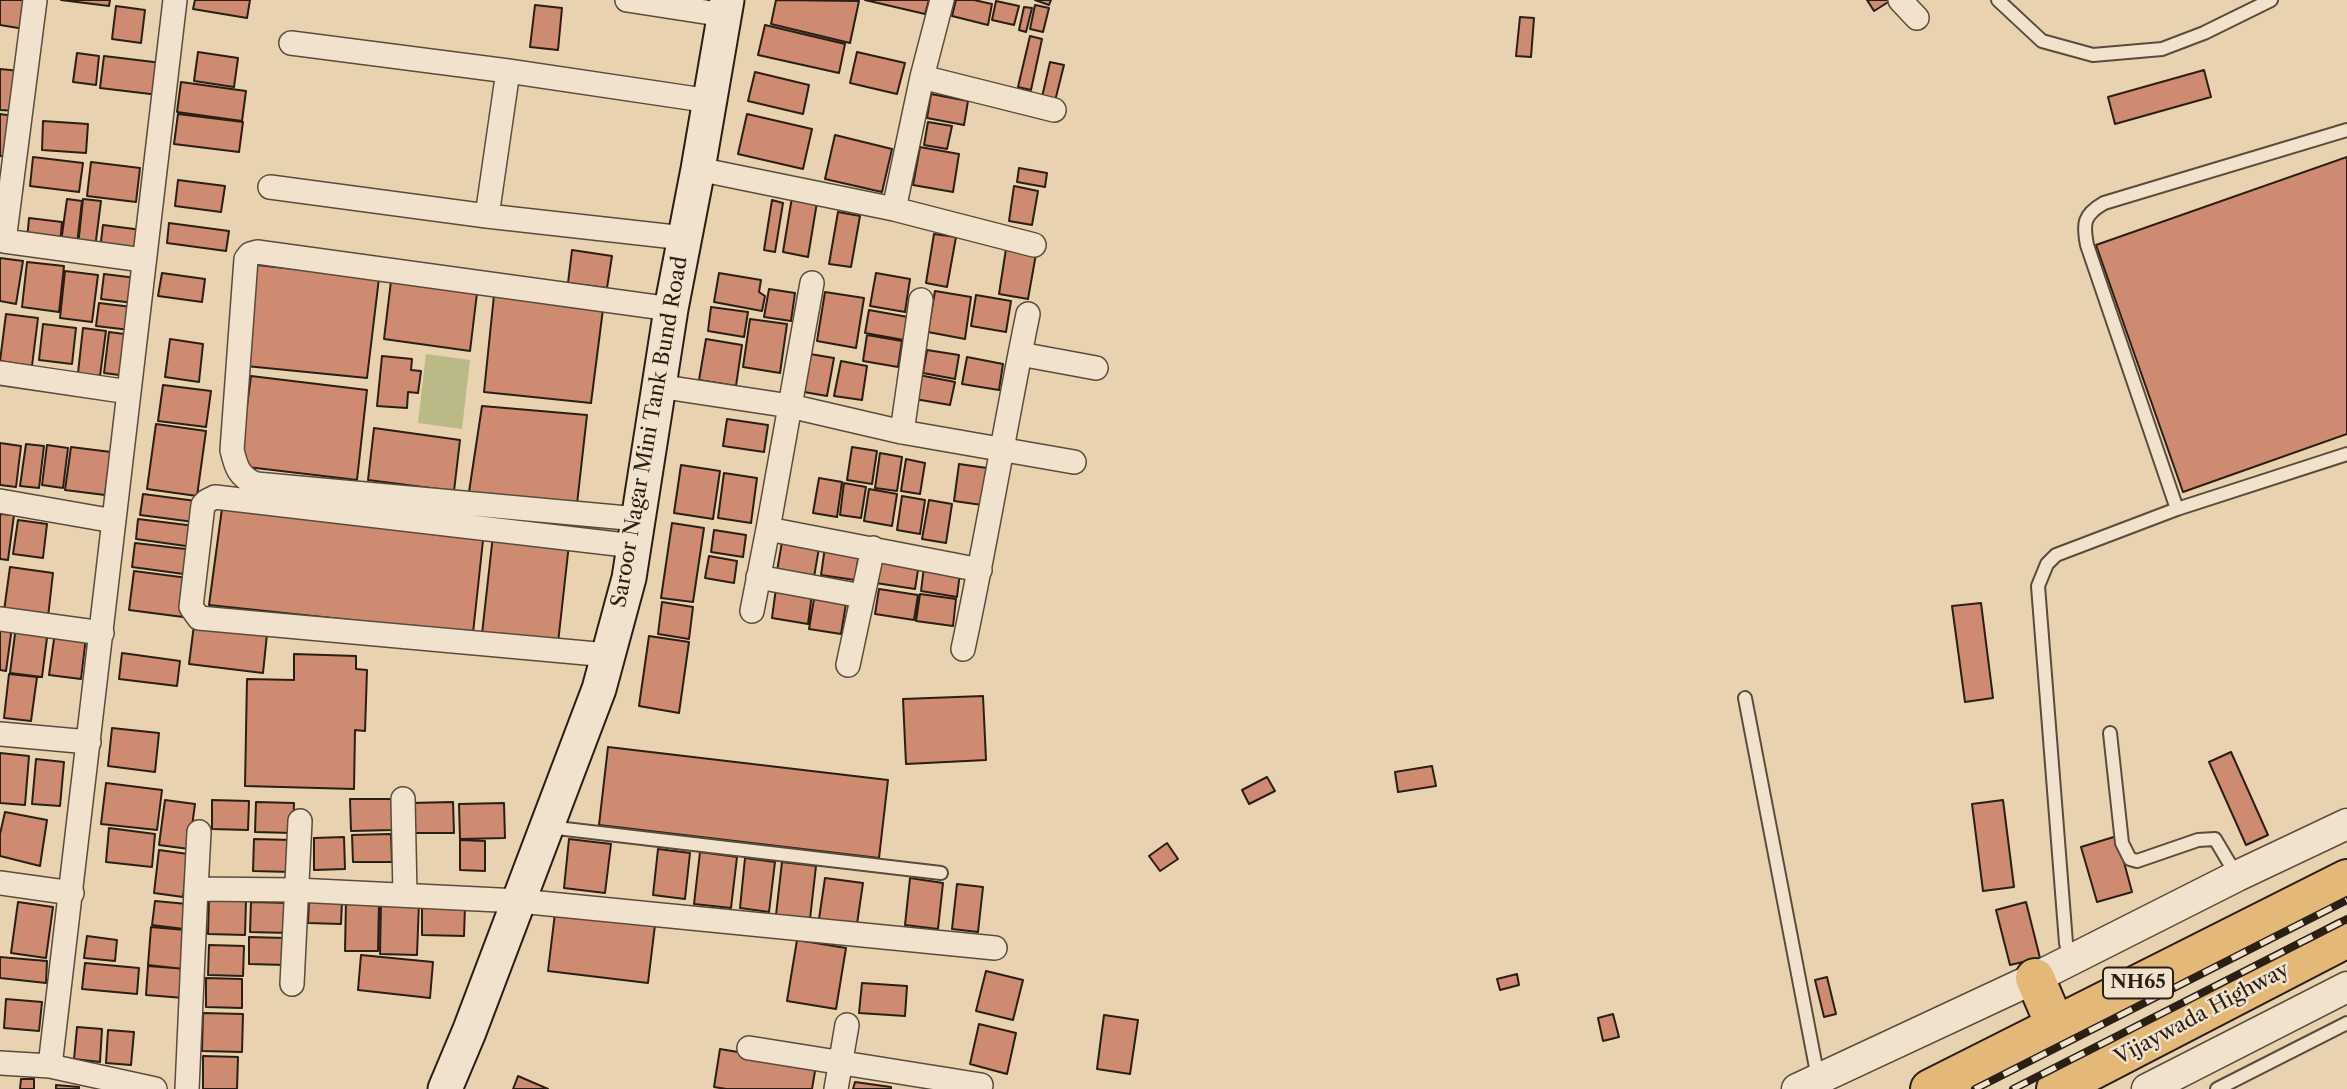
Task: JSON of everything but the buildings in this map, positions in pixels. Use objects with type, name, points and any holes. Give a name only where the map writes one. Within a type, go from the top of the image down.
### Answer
[{"type":"highway","name":"NH65","points":[[1930,1089],[2347,879]]},
{"type":"highway","name":"Vijaywada Highway","points":[[2056,1089],[2347,938]]},
{"type":"highway","points":[[2035,978],[2055,1025]]},
{"type":"highway","points":[[2113,996],[2138,1047]]},
{"type":"main road","name":"Saroor Nagar Mini Tank Bund Road","points":[[445,1089],[599,689],[629,578],[671,309],[726,7]]},
{"type":"street","points":[[36,0],[2,241],[144,260]]},
{"type":"street","points":[[50,1066],[175,0]]},
{"type":"street","points":[[627,0],[726,7]]},
{"type":"street","points":[[894,209],[922,77],[942,0]]},
{"type":"street","points":[[1900,0],[1917,18]]},
{"type":"street","points":[[291,43],[509,71],[710,101]]},
{"type":"street","points":[[487,216],[509,71]]},
{"type":"street","points":[[922,77],[1054,110]]},
{"type":"street","points":[[698,169],[894,209],[1034,245]]},
{"type":"street","points":[[270,187],[487,216],[684,238]]},
{"type":"street","points":[[636,532],[256,484],[245,480],[236,469],[232,450],[246,259],[257,252],[671,309]]},
{"type":"street","points":[[752,611],[812,283]]},
{"type":"street","points":[[902,432],[920,300]]},
{"type":"street","points":[[964,649],[1000,449],[1028,314]]},
{"type":"street","points":[[1020,354],[1096,368]]},
{"type":"street","points":[[0,373],[129,392]]},
{"type":"street","points":[[658,386],[790,406],[902,432],[1074,462]]},
{"type":"street","points":[[608,655],[198,618],[191,607],[203,505],[215,497],[636,532]]},
{"type":"street","points":[[0,501],[114,521]]},
{"type":"street","points":[[768,529],[980,570]]},
{"type":"street","points":[[848,665],[873,548]]},
{"type":"street","points":[[758,577],[862,596]]},
{"type":"street","points":[[0,619],[102,633]]},
{"type":"street","points":[[0,734],[89,742]]},
{"type":"street","points":[[403,799],[405,895]]},
{"type":"street","points":[[292,984],[300,821]]},
{"type":"street","points":[[1808,1084],[2035,978],[2347,824]]},
{"type":"street","points":[[187,1089],[199,832]]},
{"type":"street","points":[[0,883],[72,893]]},
{"type":"street","points":[[196,889],[296,890],[519,901],[995,948]]},
{"type":"street","points":[[2147,1089],[2347,987]]},
{"type":"street","points":[[836,1089],[847,1025]]},
{"type":"street","points":[[749,1048],[981,1085]]},
{"type":"street","points":[[0,1063],[50,1066],[122,1085],[155,1089]]},
{"type":"lane","points":[[1998,0],[2042,41],[2092,55],[2162,48],[2204,33],[2271,0]]},
{"type":"lane","points":[[2177,509],[2087,245],[2084,225],[2088,215],[2104,203],[2347,130]]},
{"type":"lane","points":[[2070,960],[2066,943],[2038,586],[2047,564],[2056,555],[2177,509],[2347,454]]},
{"type":"lane","points":[[1745,698],[1808,1084]]},
{"type":"lane","points":[[2109,733],[2122,843],[2130,859],[2137,861],[2198,841],[2215,839],[2237,876]]},
{"type":"lane","points":[[547,827],[941,873]]},
{"type":"lane","points":[[2217,1089],[2347,1023]]},
{"type":"shaded area","points":[[426,354],[470,360],[462,429],[418,423]]},
{"type":"railway","points":[[1975,1089],[2347,900]]},
{"type":"railway","points":[[2013,1089],[2347,919]]}]
